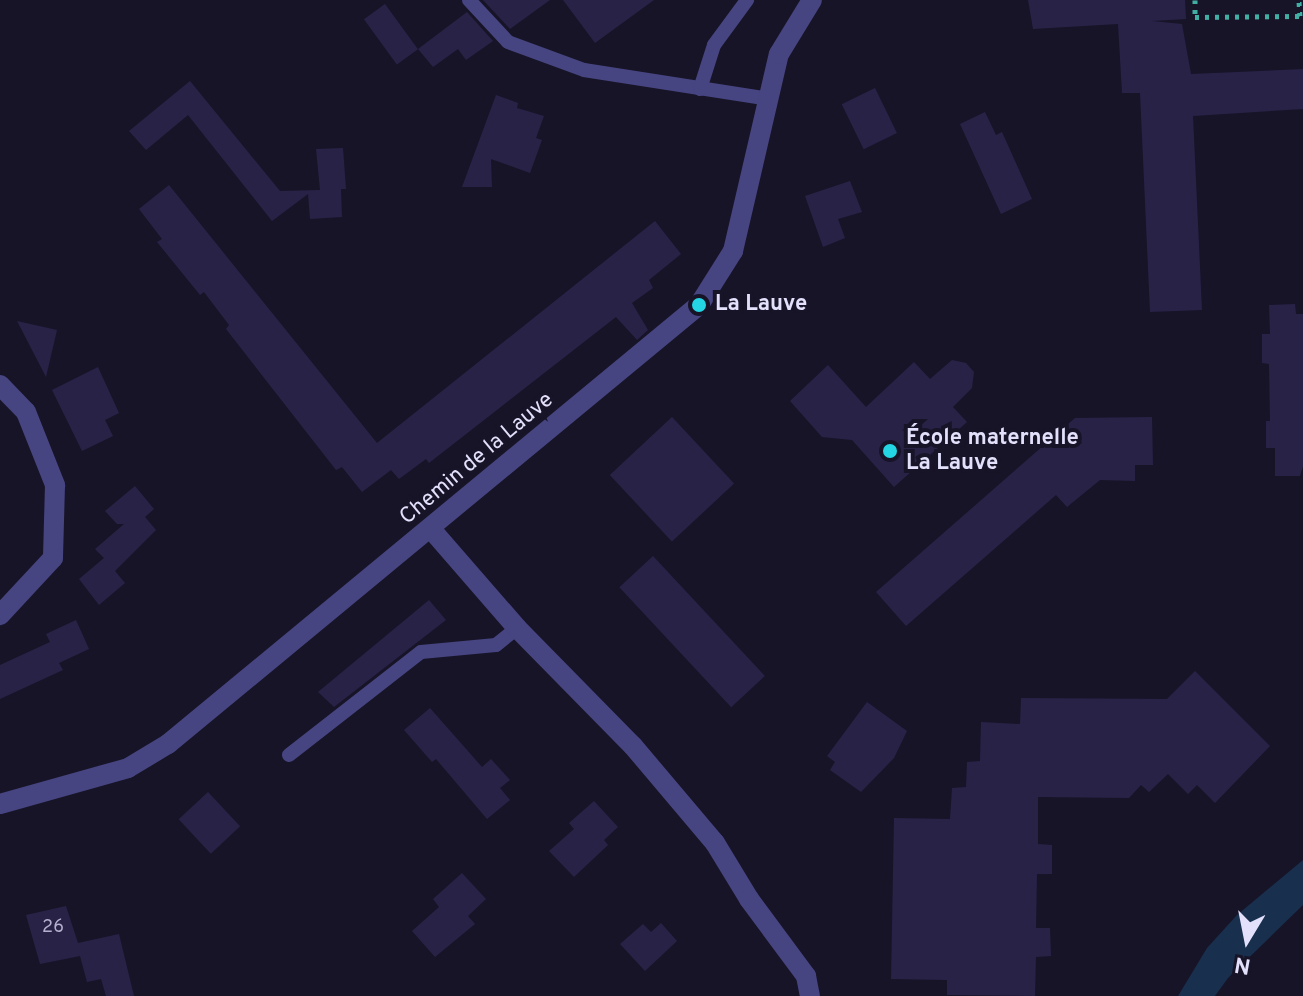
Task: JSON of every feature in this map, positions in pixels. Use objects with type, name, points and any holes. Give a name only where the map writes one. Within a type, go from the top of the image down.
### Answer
[{"type":"street","name":"Chemin de la Lauve","points":[[0,804],[128,768],[168,744],[699,305],[733,251],[779,54],[812,0]]},
{"type":"street","points":[[0,385],[26,412],[55,485],[53,558],[0,615]]},
{"type":"street","points":[[431,529],[517,628],[633,746],[715,843],[749,899],[806,976],[810,996]]},
{"type":"lane","points":[[469,0],[508,42],[584,70],[769,99]]},
{"type":"lane","points":[[700,89],[714,45],[747,0]]},
{"type":"lane","points":[[289,755],[421,652],[496,645],[517,628]]},
{"type":"path","points":[[1195,0],[1195,17],[1300,16],[1299,0]]},
{"type":"water","points":[[1303,860],[1303,905],[1228,978],[1215,996],[1178,996],[1207,948],[1237,915]]},
{"type":"building","points":[[483,0],[550,0],[510,29]]},
{"type":"building","points":[[563,0],[654,0],[595,43]]},
{"type":"building","points":[[1028,0],[1185,0],[1186,19],[1152,21],[1182,24],[1191,74],[1303,69],[1303,109],[1193,116],[1202,310],[1150,312],[1140,93],[1122,93],[1118,24],[1033,29]]},
{"type":"building","points":[[385,4],[418,49],[397,65],[364,19]]},
{"type":"building","points":[[467,12],[493,41],[466,60],[458,49],[433,67],[418,49]]},
{"type":"building","points":[[190,81],[280,191],[320,190],[316,149],[343,148],[346,189],[341,189],[342,217],[310,219],[308,194],[272,221],[188,115],[146,150],[129,131]]},
{"type":"building","points":[[875,88],[897,133],[864,149],[842,104]]},
{"type":"building","points":[[496,95],[518,103],[517,108],[544,116],[536,138],[542,140],[530,173],[491,159],[492,187],[462,187]]},
{"type":"building","points":[[985,112],[996,135],[1002,132],[1032,199],[1001,214],[960,124]]},
{"type":"building","points":[[850,181],[862,212],[838,219],[845,238],[823,247],[805,196]]},
{"type":"building","points":[[169,185],[377,443],[655,221],[681,254],[649,280],[653,288],[632,303],[648,330],[637,340],[616,317],[429,463],[426,459],[399,479],[391,470],[362,492],[342,467],[336,470],[226,329],[229,325],[204,292],[200,295],[157,242],[162,239],[139,209]]},
{"type":"building","points":[[1295,304],[1296,314],[1303,314],[1303,466],[1300,476],[1275,476],[1275,448],[1266,448],[1266,421],[1270,421],[1269,364],[1262,363],[1262,334],[1270,334],[1269,305]]},
{"type":"building","points":[[17,321],[57,330],[46,377]]},
{"type":"building","points":[[952,360],[966,363],[974,372],[972,388],[953,407],[967,422],[894,487],[852,440],[822,437],[790,401],[828,365],[866,407],[914,362],[930,379]]},
{"type":"building","points":[[98,367],[119,413],[105,420],[113,436],[82,451],[52,390]]},
{"type":"building","points":[[672,417],[734,484],[672,542],[610,475]]},
{"type":"building","points":[[1152,417],[1153,465],[1135,465],[1135,481],[1100,480],[1067,507],[1056,495],[906,626],[876,592],[1075,418]]},
{"type":"building","points":[[135,486],[154,509],[145,517],[156,530],[115,571],[125,583],[99,605],[79,579],[104,558],[95,549],[124,524],[117,524],[105,511]]},
{"type":"building","points":[[653,556],[765,676],[731,707],[619,587]]},
{"type":"building","points":[[429,600],[446,620],[334,707],[318,692]]},
{"type":"building","points":[[76,620],[89,649],[59,663],[63,670],[0,699],[0,665],[50,642],[46,634]]},
{"type":"building","points":[[1195,671],[1270,746],[1215,803],[1197,785],[1188,794],[1168,774],[1149,792],[1141,785],[1129,798],[1038,797],[1038,844],[1052,845],[1052,874],[1037,874],[1036,928],[1050,928],[1051,956],[1036,957],[1035,996],[947,995],[947,980],[891,979],[894,818],[950,819],[952,788],[966,787],[967,762],[980,761],[981,722],[1020,724],[1021,698],[1167,699]]},
{"type":"building","points":[[867,702],[907,731],[894,758],[861,792],[830,770],[835,762],[827,756]]},
{"type":"building","points":[[430,708],[482,767],[491,759],[510,780],[500,788],[510,800],[487,819],[436,759],[432,762],[404,730]]},
{"type":"building","points":[[208,792],[240,826],[211,854],[179,819]]},
{"type":"building","points":[[594,801],[618,827],[604,840],[608,845],[574,877],[549,851],[574,829],[569,823]]},
{"type":"building","points":[[462,873],[486,899],[468,916],[475,924],[435,957],[412,931],[439,907],[433,899]]},
{"type":"building","points":[[66,906],[78,943],[119,934],[134,996],[106,996],[101,979],[87,982],[80,956],[40,964],[26,915]]},
{"type":"building","points":[[661,923],[677,941],[645,971],[620,944],[643,924],[651,932]]},
{"type":"place","name":"La Lauve","points":[[699,305]]},
{"type":"place","name":"École maternelle La Lauve","points":[[890,451]]}]
